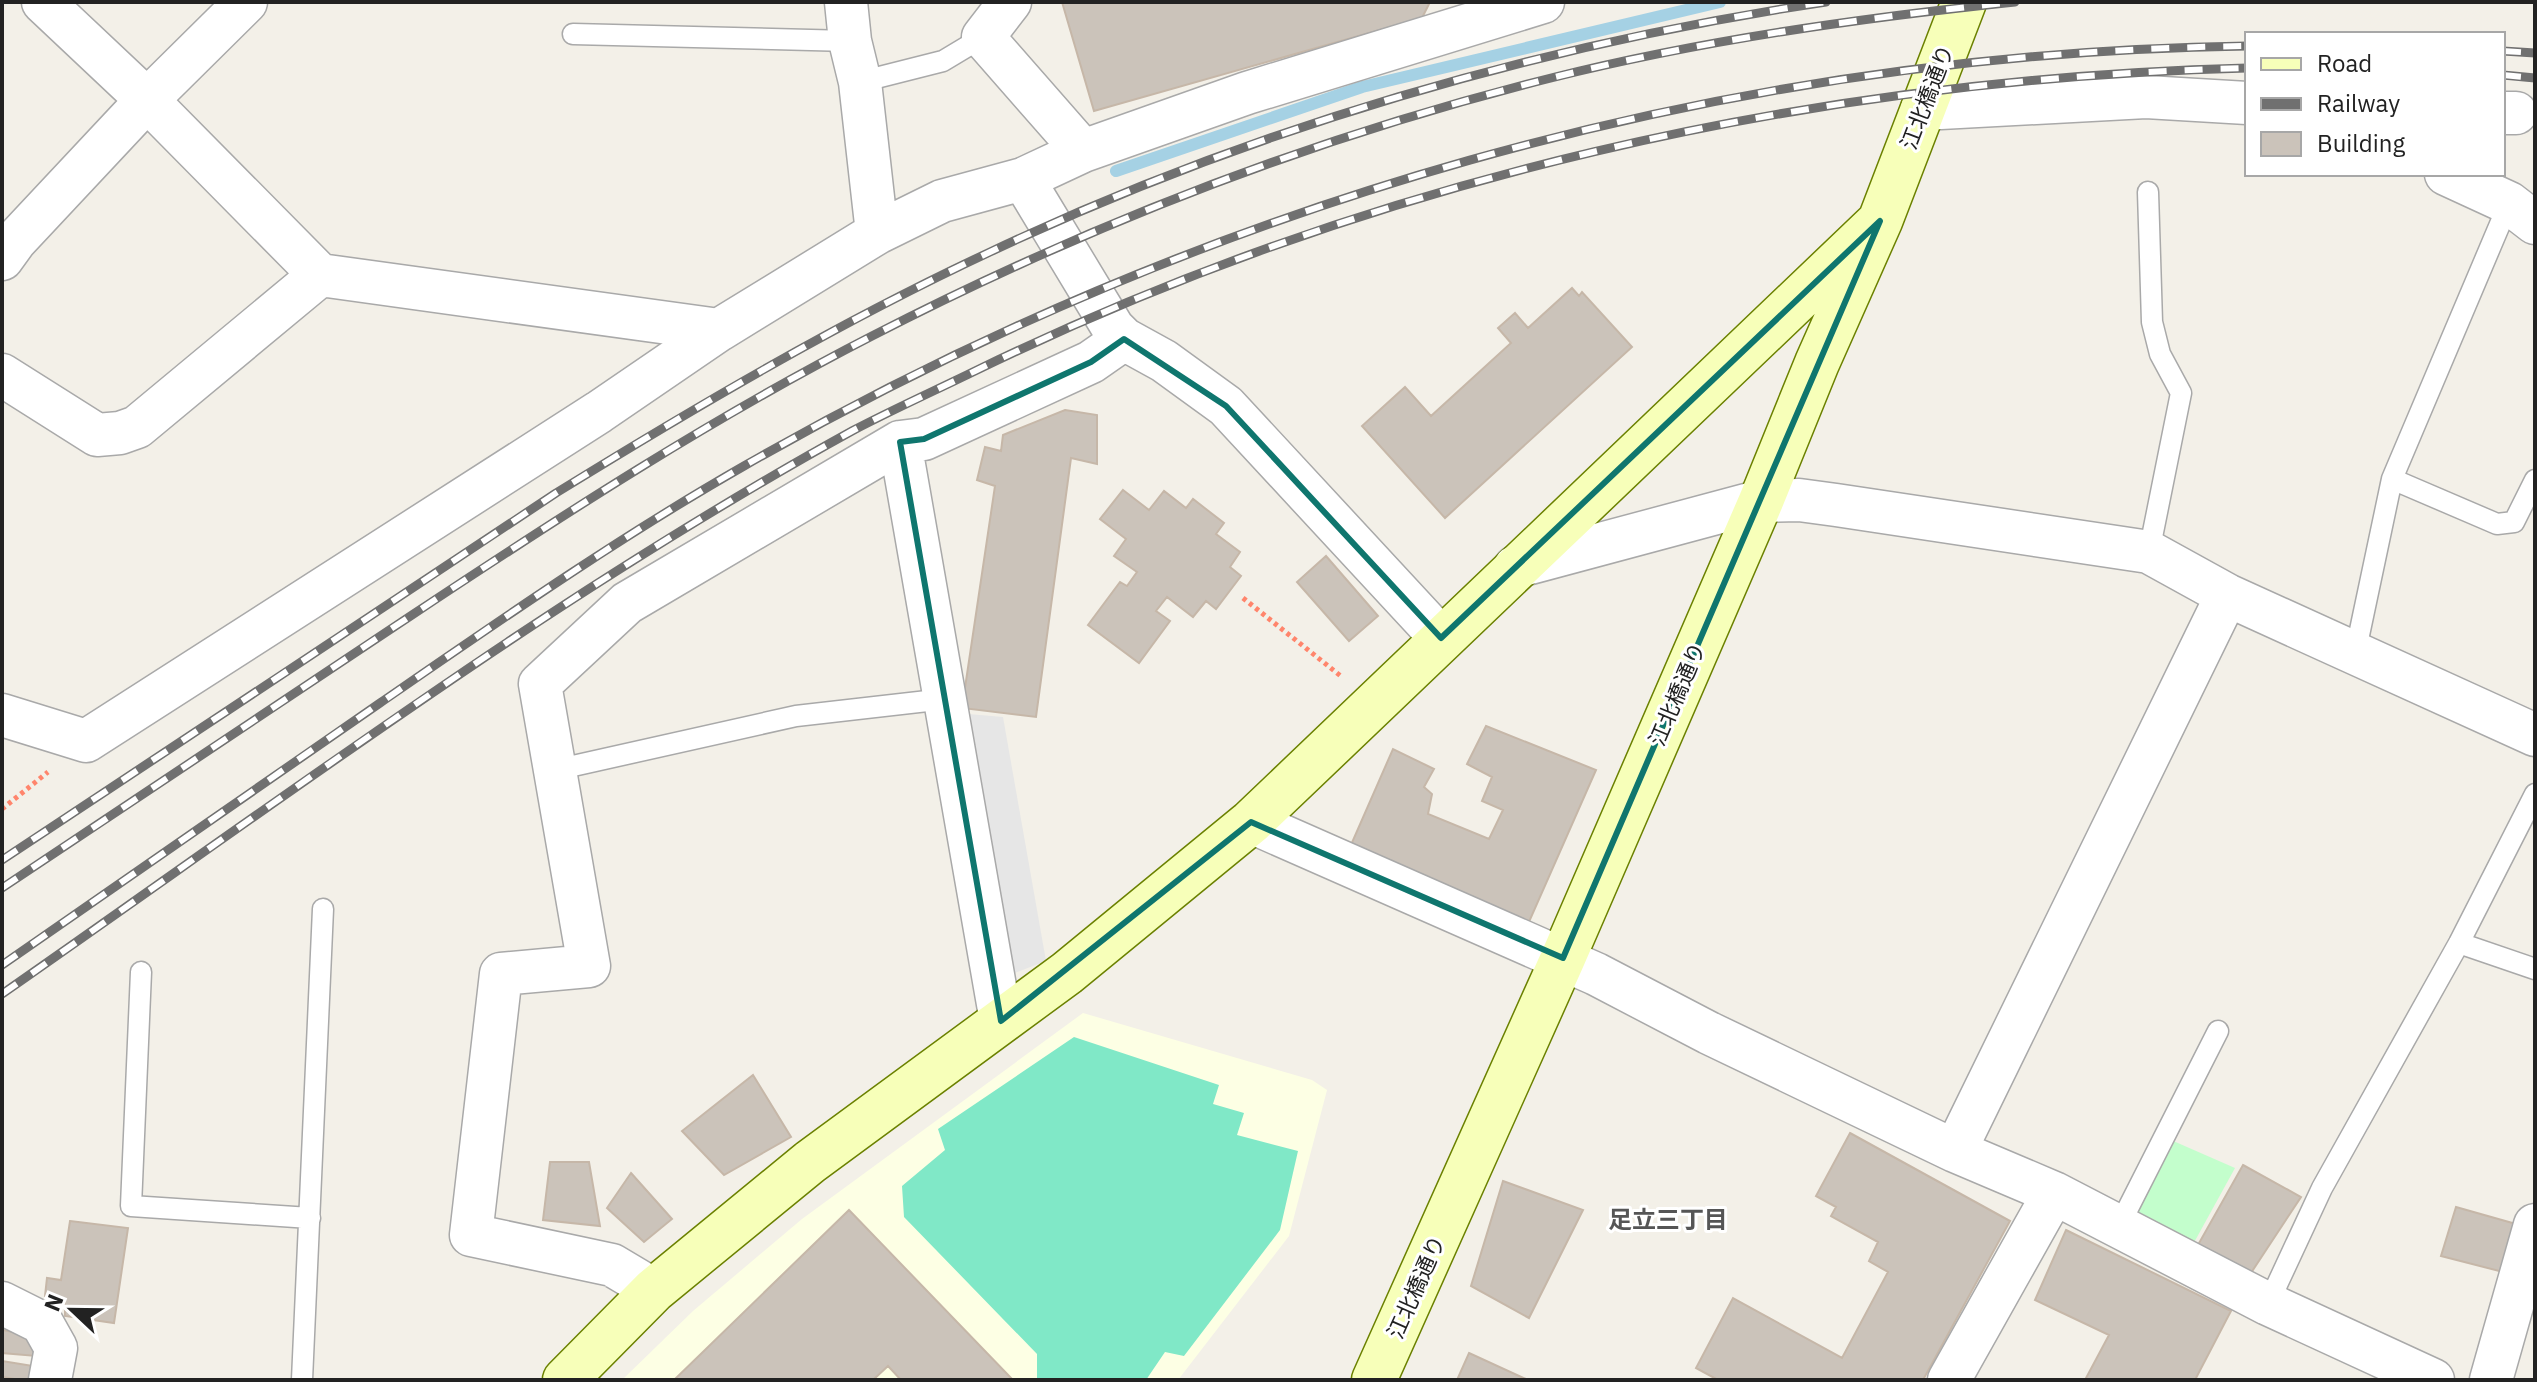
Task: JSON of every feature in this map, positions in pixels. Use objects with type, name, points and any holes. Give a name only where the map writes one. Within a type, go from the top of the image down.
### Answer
[{"type":"street","points":[[43,2],[147,100],[320,275],[719,330]]},
{"type":"street","points":[[2,259],[15,241],[147,100],[246,2]]},
{"type":"street","points":[[1010,2],[983,37],[1083,151]]},
{"type":"street","points":[[2,715],[86,741],[599,412],[719,330],[877,233],[942,201],[1023,179],[1083,151],[1247,93],[1543,2]]},
{"type":"street","name":"江北橋通り","points":[[1374,1380],[1563,958],[1761,501],[1817,363],[1880,221],[1964,2]]},
{"type":"street","points":[[848,21],[860,82],[877,233]]},
{"type":"street","points":[[1922,109],[2146,97],[2245,103]]},
{"type":"street","points":[[2450,176],[2522,213]]},
{"type":"street","points":[[1023,179],[1113,328],[1124,339],[1164,361],[1226,406],[1441,638]]},
{"type":"street","points":[[565,1380],[654,1290],[810,1162],[1067,973],[1251,822],[1880,221]]},
{"type":"street","points":[[2,375],[97,435],[120,433],[137,427],[320,275]]},
{"type":"street","points":[[654,1290],[612,1265],[471,1235],[501,974],[589,966],[540,684],[627,603],[900,442],[924,439],[980,414],[1091,362],[1124,339]]},
{"type":"street","points":[[900,442],[1001,1021]]},
{"type":"street","points":[[1515,567],[1761,501],[1799,500],[2149,552],[2227,595],[2535,735]]},
{"type":"street","points":[[1955,1151],[2227,595]]},
{"type":"street","points":[[1251,822],[1563,958],[1709,1033],[1955,1151],[2120,1224],[2268,1304],[2433,1380]]},
{"type":"street","points":[[1949,1380],[2054,1193]]},
{"type":"street","points":[[2491,1380],[2535,1225]]},
{"type":"street","points":[[2,1303],[42,1323],[56,1348],[50,1380]]},
{"type":"lane","points":[[573,34],[848,21]]},
{"type":"lane","points":[[860,82],[943,61],[983,37]]},
{"type":"lane","points":[[2148,192],[2152,322],[2160,354],[2181,393],[2149,552]]},
{"type":"lane","points":[[2355,654],[2392,479],[2522,213]]},
{"type":"lane","points":[[2392,479],[2497,524],[2514,522],[2535,480]]},
{"type":"lane","points":[[555,770],[796,716],[945,699]]},
{"type":"lane","points":[[2268,1304],[2322,1188],[2459,943],[2535,794]]},
{"type":"lane","points":[[302,1380],[323,909]]},
{"type":"lane","points":[[2459,943],[2535,969]]},
{"type":"lane","points":[[141,972],[131,1206],[310,1218]]},
{"type":"lane","points":[[2120,1224],[2218,1031]]},
{"type":"path","points":[[1243,598],[1352,685]]},
{"type":"highlighted area","points":[[1880,221],[1563,958],[1251,822],[1001,1021],[900,442],[924,439],[1091,362],[1124,339],[1226,406],[1441,638]]},
{"type":"shaded area","points":[[957,713],[1003,717],[1046,961],[1007,976]]},
{"type":"shaded area","points":[[1083,1013],[1312,1080],[1327,1090],[1289,1236],[1178,1380],[622,1380],[693,1311],[802,1219]]},
{"type":"green space","points":[[1074,1037],[1219,1085],[1213,1104],[1244,1113],[1237,1135],[1298,1151],[1280,1230],[1184,1356],[1165,1352],[1146,1380],[1037,1380],[1037,1354],[904,1217],[902,1186],[945,1150],[938,1129]]},
{"type":"green space","points":[[2171,1140],[2235,1168],[2191,1248],[2129,1221]]},
{"type":"building","points":[[1062,2],[1430,2],[1422,18],[1094,111]]},
{"type":"building","points":[[1572,288],[1579,296],[1582,292],[1632,347],[1445,518],[1362,426],[1405,387],[1431,416],[1511,343],[1498,328],[1515,313],[1528,328]]},
{"type":"building","points":[[1065,410],[1097,415],[1097,464],[1071,458],[1036,717],[962,708],[995,486],[977,480],[985,447],[1001,451],[1003,435]]},
{"type":"building","points":[[1123,490],[1149,510],[1164,491],[1186,508],[1193,499],[1224,523],[1216,534],[1240,552],[1230,567],[1241,576],[1216,609],[1206,601],[1193,617],[1167,597],[1156,611],[1170,621],[1139,663],[1088,625],[1120,582],[1127,586],[1137,572],[1114,556],[1126,539],[1100,519]]},
{"type":"building","points":[[1326,556],[1378,616],[1349,641],[1297,582]]},
{"type":"building","points":[[1486,726],[1596,770],[1525,931],[1347,854],[1393,749],[1434,769],[1424,787],[1432,794],[1428,814],[1489,839],[1503,810],[1482,801],[1492,777],[1467,764]]},
{"type":"building","points":[[753,1075],[791,1137],[724,1175],[682,1131]]},
{"type":"building","points":[[1850,1133],[2010,1221],[1923,1380],[1718,1380],[1696,1368],[1733,1298],[1842,1358],[1888,1272],[1869,1261],[1878,1242],[1831,1216],[1836,1207],[1816,1196]]},
{"type":"building","points":[[550,1162],[589,1162],[600,1226],[543,1220]]},
{"type":"building","points":[[2243,1165],[2301,1197],[2247,1279],[2194,1252]]},
{"type":"building","points":[[631,1173],[672,1219],[644,1242],[607,1208]]},
{"type":"building","points":[[1503,1181],[1583,1210],[1529,1318],[1471,1286]]},
{"type":"building","points":[[2456,1207],[2523,1226],[2511,1274],[2441,1256]]},
{"type":"building","points":[[849,1210],[1013,1380],[901,1380],[888,1366],[873,1380],[674,1380]]},
{"type":"building","points":[[70,1221],[128,1228],[114,1323],[65,1316],[65,1302],[45,1296],[47,1278],[61,1280]]},
{"type":"building","points":[[2066,1230],[2231,1311],[2195,1380],[2085,1380],[2109,1335],[2035,1300]]},
{"type":"building","points":[[3,1330],[33,1336],[36,1356],[2,1353]]},
{"type":"building","points":[[1469,1353],[1528,1380],[1457,1380]]},
{"type":"building","points":[[2,1361],[39,1367],[34,1380],[2,1377]]},
{"type":"waterway","points":[[1116,171],[1362,87],[1720,2]]},
{"type":"railway","points":[[2,860],[556,493],[770,366],[990,252],[1090,207],[1191,167],[1399,97],[1505,67],[1611,42],[1826,2]]},
{"type":"railway","points":[[2,888],[468,578],[638,469],[812,367],[1036,257],[1289,156],[1463,101],[1551,78],[1666,52],[1782,32],[2015,2]]},
{"type":"railway","points":[[2,965],[469,642],[651,522],[744,466],[918,373],[1097,291],[1281,220],[1469,160],[1660,113],[1854,78],[2050,55],[2245,46]]},
{"type":"railway","points":[[2505,51],[2535,53]]},
{"type":"railway","points":[[2,994],[420,701],[741,494],[852,431],[1125,303],[1279,244],[1435,194],[1594,152],[1756,118],[1919,93],[2083,76],[2245,68]]},
{"type":"railway","points":[[2505,75],[2535,78]]},
{"type":"district","name":"足立三丁目","points":[[1668,1220]]}]
